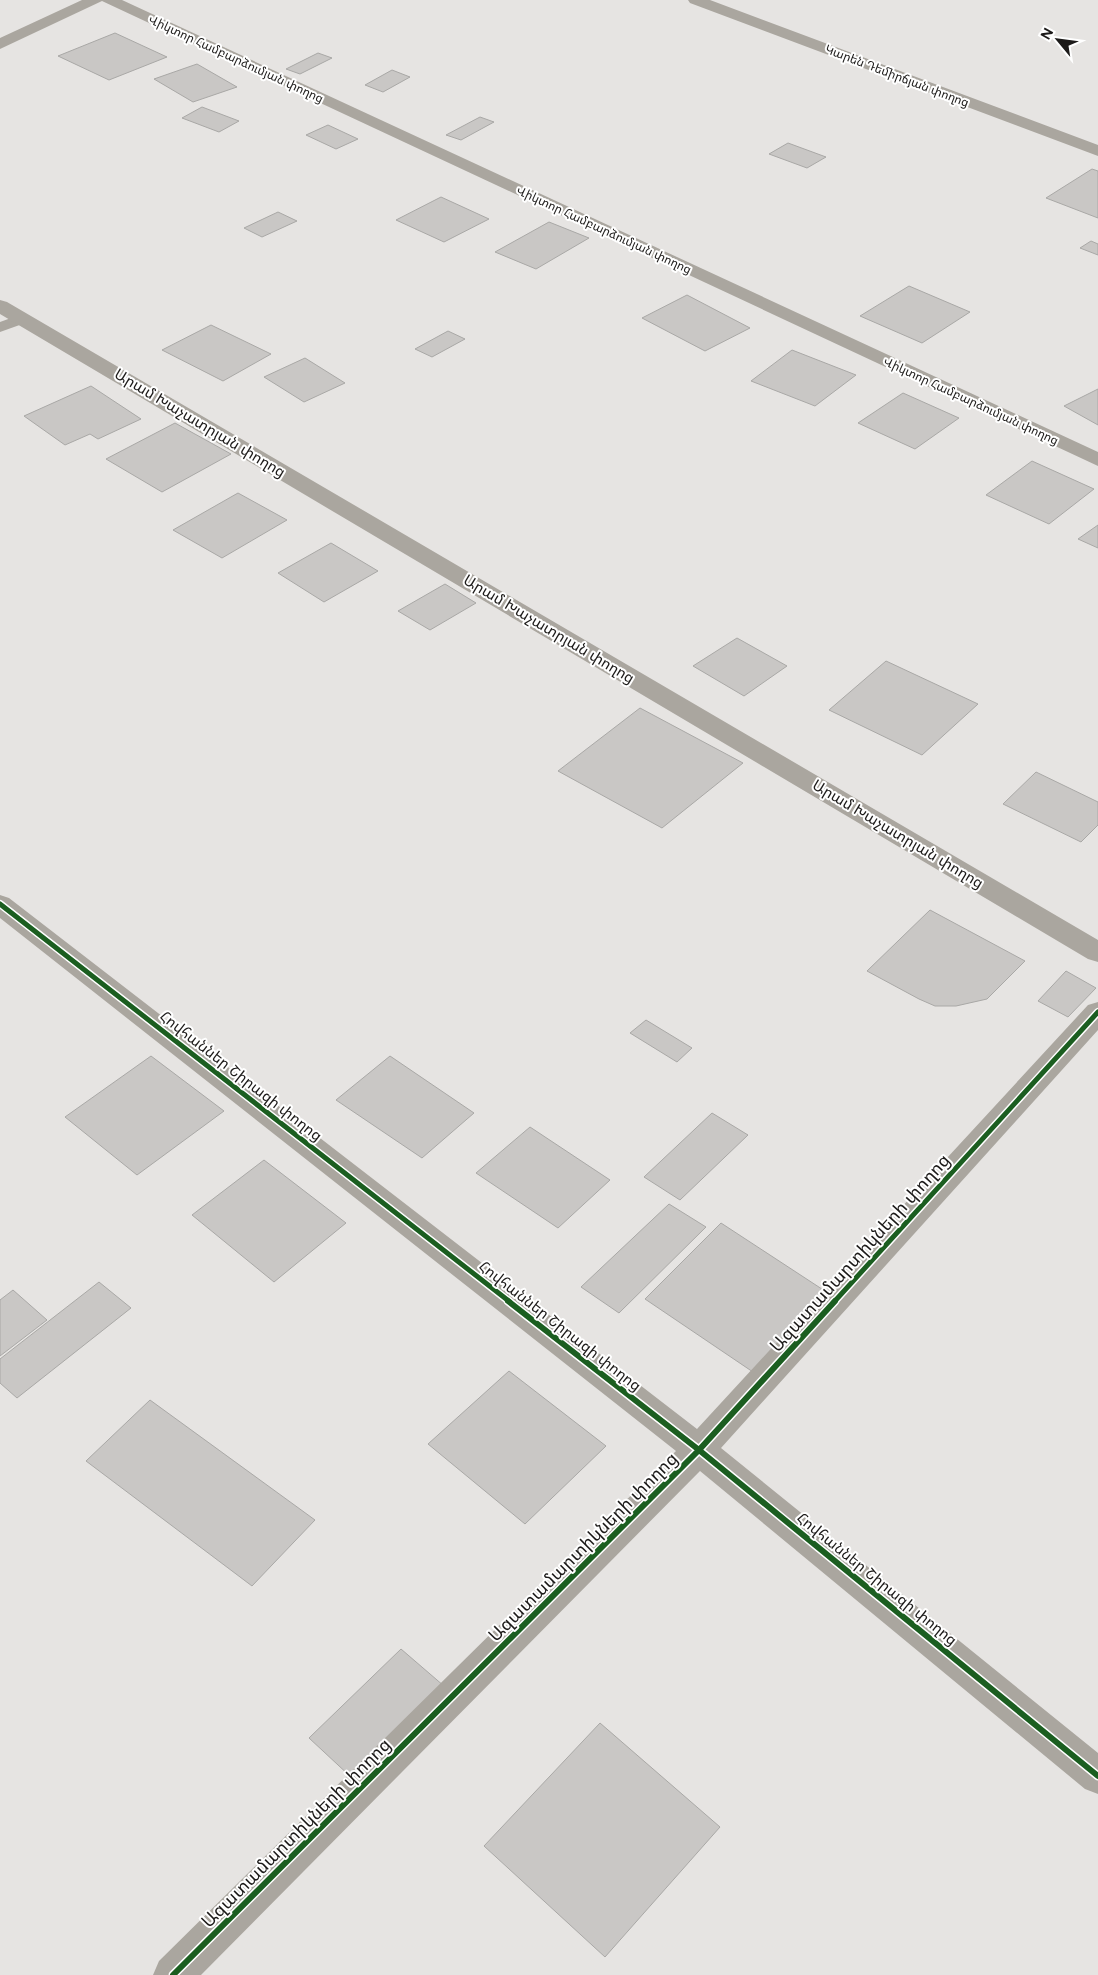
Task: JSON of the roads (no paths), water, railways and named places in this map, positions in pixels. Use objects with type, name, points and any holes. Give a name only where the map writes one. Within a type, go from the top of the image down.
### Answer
[{"type":"street","points":[[0,44],[95,0]]},
{"type":"street","name":"Վիկտոր Համբարձումյան փողոց","points":[[109,0],[1098,460]]},
{"type":"street","name":"Կարեն Դեմիրճյան փողոց","points":[[696,0],[1098,151]]},
{"type":"street","name":"Արամ Խաչատրյան փողոց","points":[[0,306],[1098,952]]},
{"type":"street","name":"Հովհաններ Շիրազի փողոց","points":[[0,904],[700,1450],[1098,1776]]},
{"type":"street","name":"Ազատամարտիկների փողոց","points":[[173,1975],[700,1450],[1098,1012]]},
{"type":"lane","points":[[0,326],[22,319]]}]
